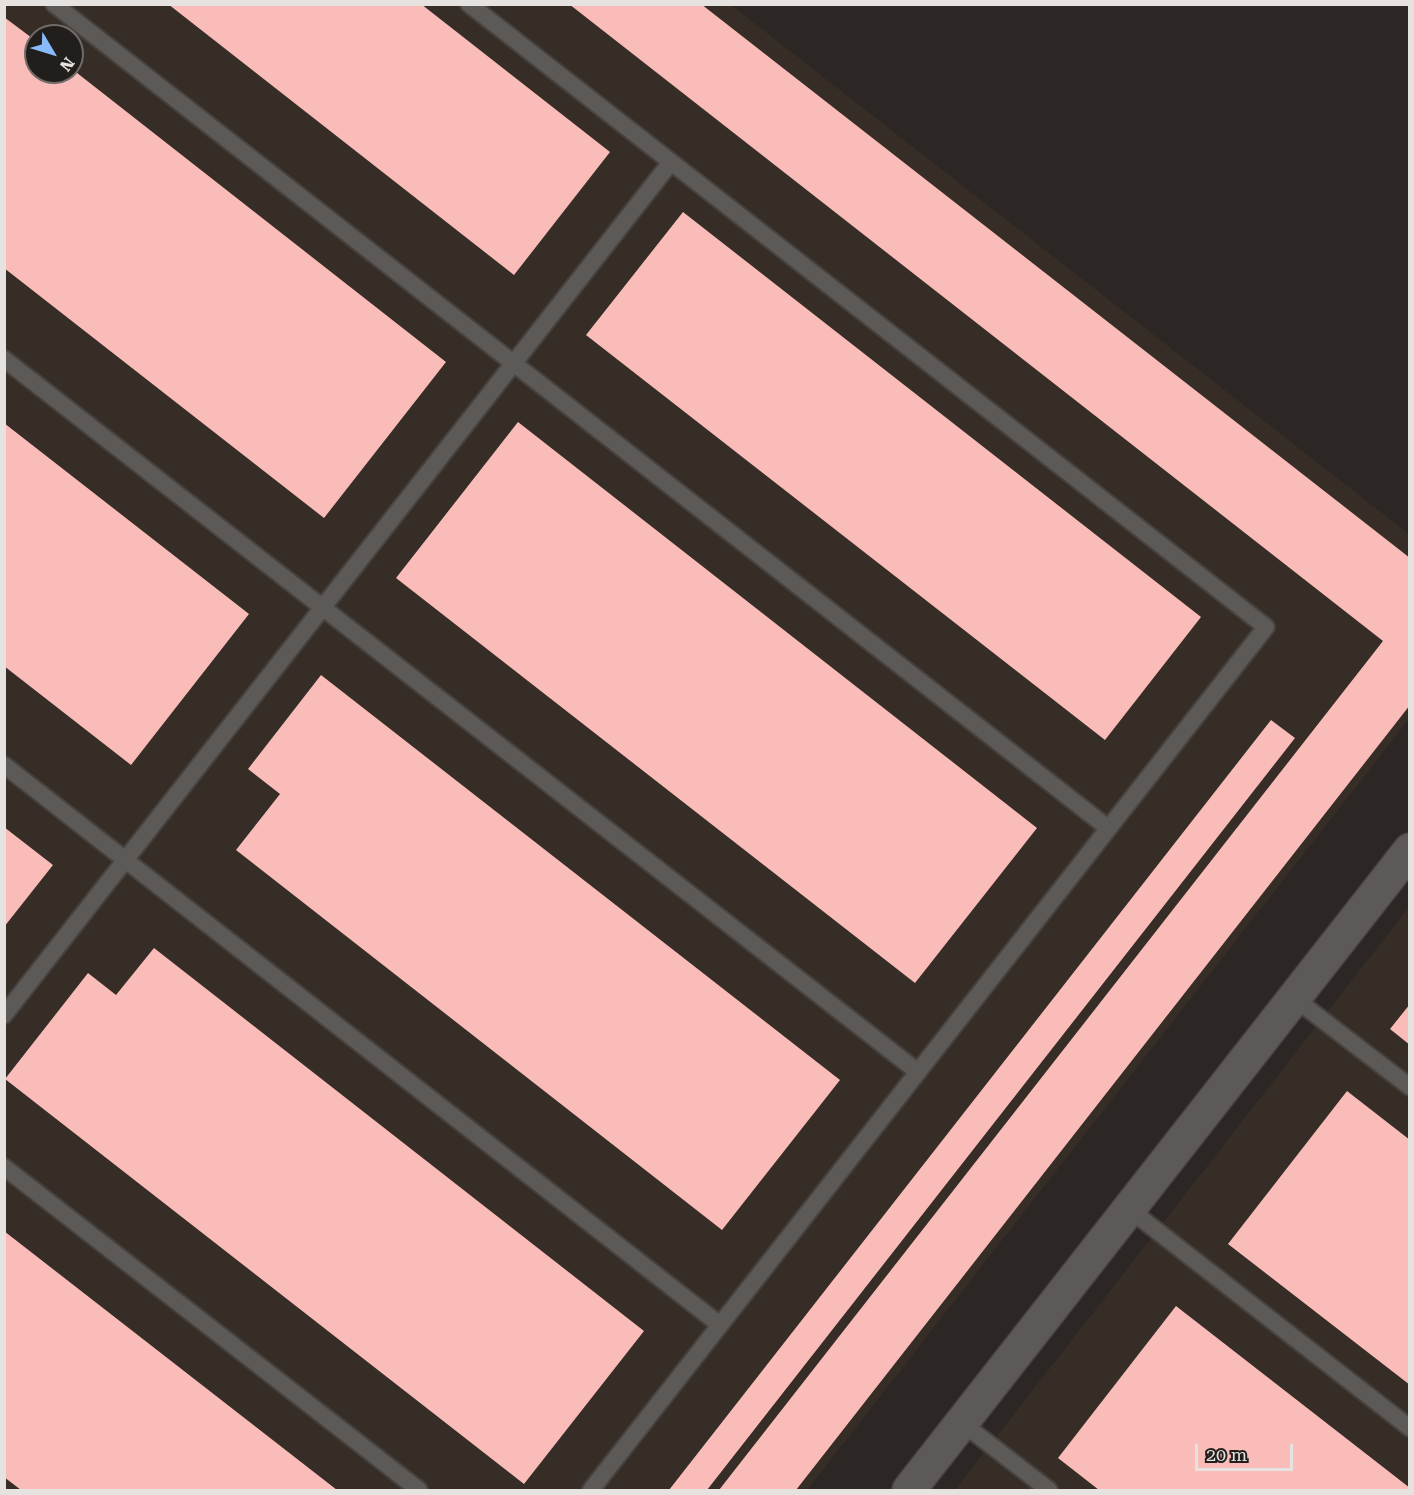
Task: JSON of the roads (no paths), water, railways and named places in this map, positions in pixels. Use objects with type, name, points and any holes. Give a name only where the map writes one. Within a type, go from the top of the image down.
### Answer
[{"type":"street","points":[[909,1491],[1410,850]]},
{"type":"lane","points":[[54,4],[1108,828]]},
{"type":"lane","points":[[470,4],[1266,627],[591,1491]]},
{"type":"lane","points":[[4,1015],[671,162]]},
{"type":"lane","points":[[4,359],[918,1072]]},
{"type":"lane","points":[[4,765],[720,1325]]},
{"type":"lane","points":[[1294,998],[1410,1088]]},
{"type":"lane","points":[[4,1167],[419,1491]]},
{"type":"lane","points":[[1129,1209],[1410,1428]]},
{"type":"lane","points":[[962,1423],[1049,1491]]}]
